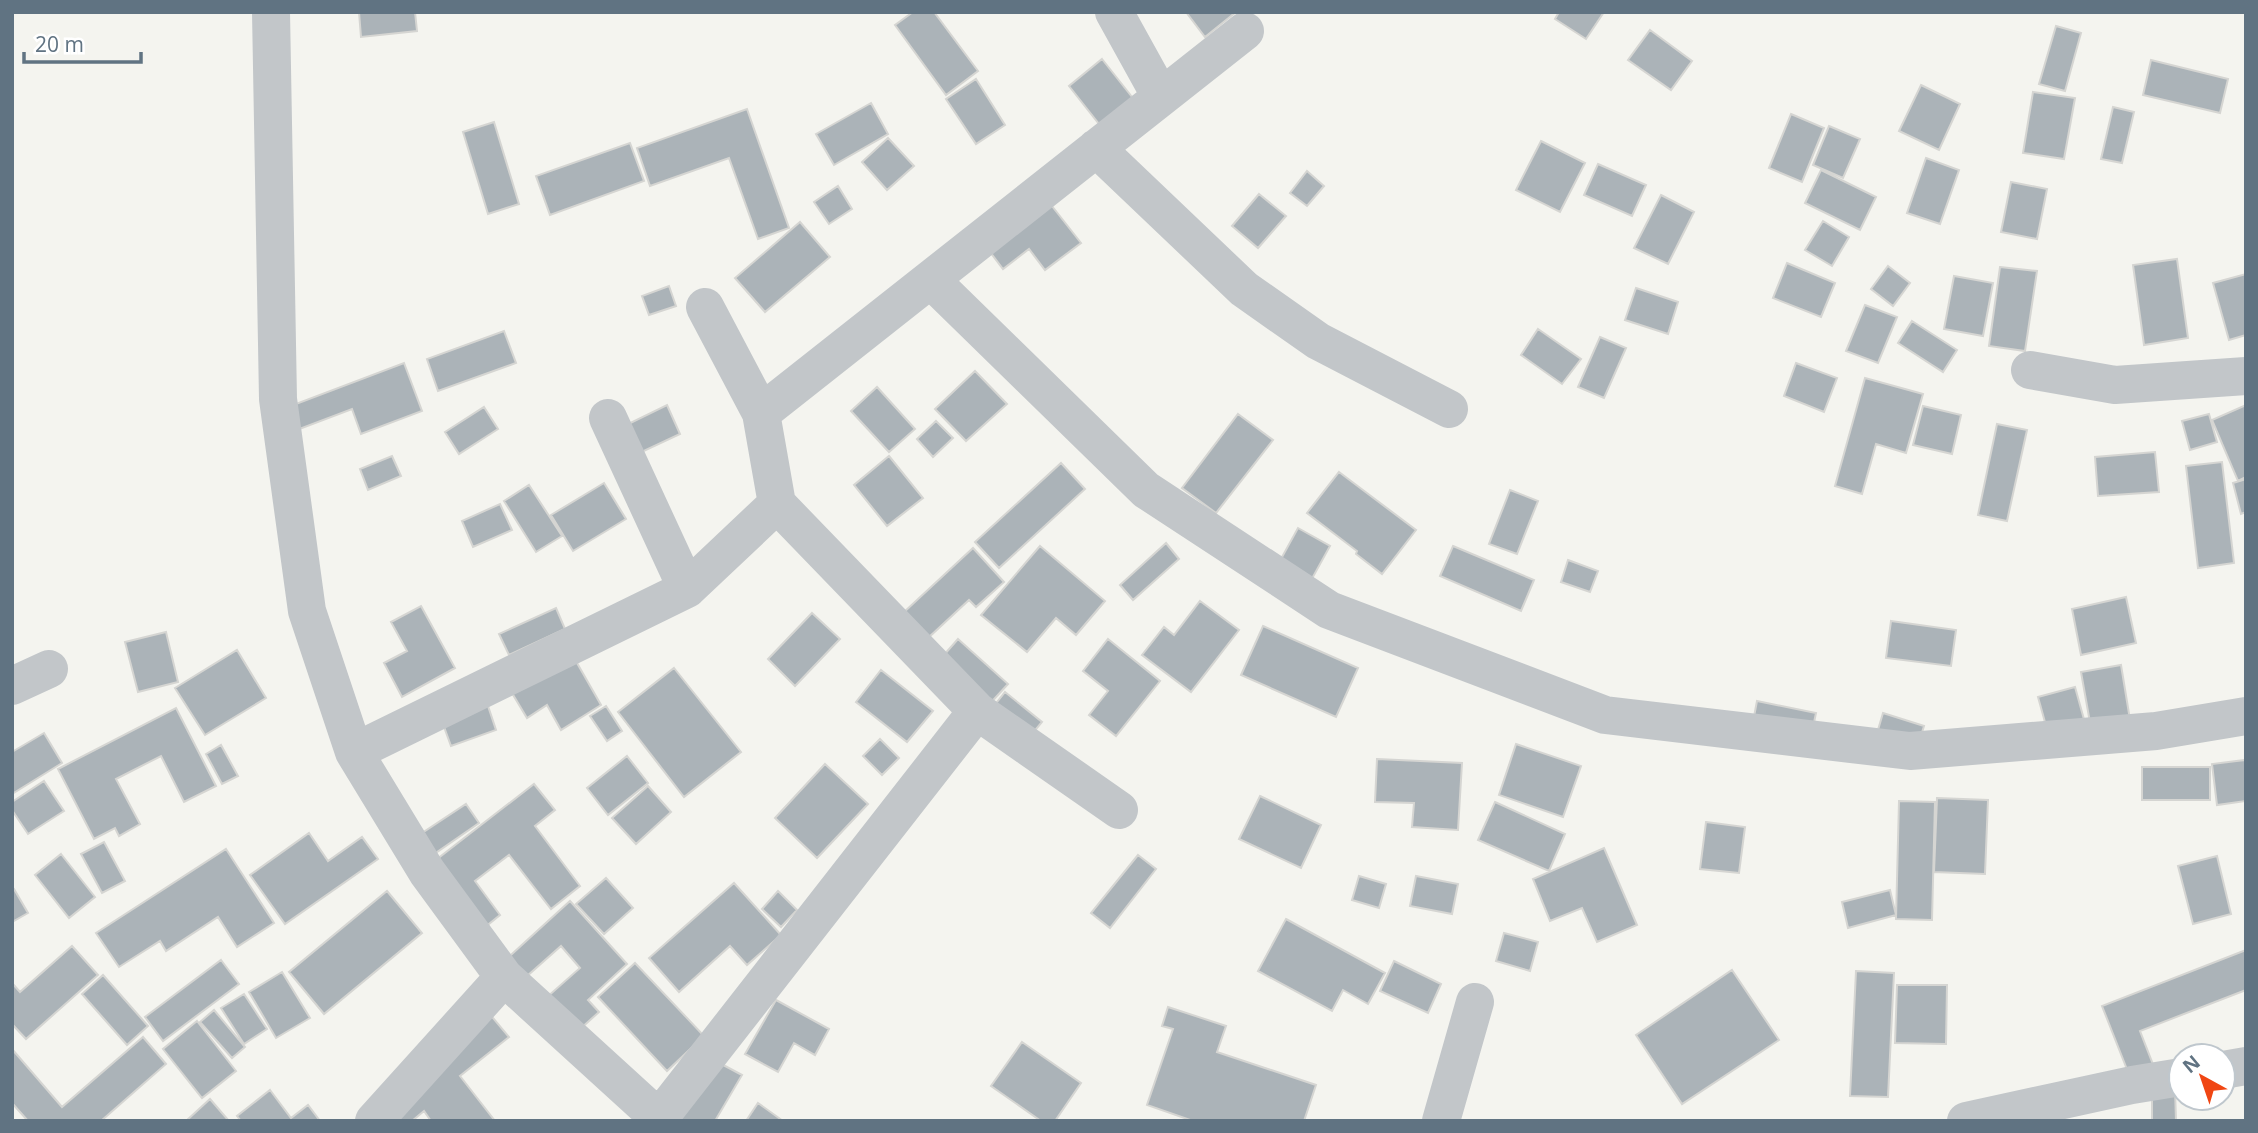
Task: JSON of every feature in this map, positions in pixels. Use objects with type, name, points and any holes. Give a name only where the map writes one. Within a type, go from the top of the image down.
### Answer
[{"type":"street","points":[[271,12],[278,400],[307,611],[354,752],[427,872],[504,977],[661,1119],[977,711]]},
{"type":"street","points":[[1114,12],[1161,97]]},
{"type":"street","points":[[761,413],[1245,31]]},
{"type":"street","points":[[1096,148],[1244,289],[1318,341],[1449,409]]},
{"type":"street","points":[[931,280],[1146,490],[1317,602],[1341,615],[1605,715],[1910,751],[2156,731],[2246,716]]},
{"type":"street","points":[[705,307],[761,413],[777,505],[977,711],[1119,810]]},
{"type":"street","points":[[2030,370],[2115,385],[2246,376]]},
{"type":"street","points":[[608,418],[687,589]]},
{"type":"street","points":[[354,752],[687,589],[777,505]]},
{"type":"street","points":[[12,686],[49,669]]},
{"type":"street","points":[[374,1121],[504,977]]},
{"type":"street","points":[[1441,1121],[1475,1002]]},
{"type":"street","points":[[1966,1121],[2167,1079]]},
{"type":"building","points":[[359,12],[415,12],[417,31],[361,37]]},
{"type":"building","points":[[913,12],[934,12],[978,71],[946,95],[895,25]]},
{"type":"building","points":[[1186,12],[1236,12],[1205,37]]},
{"type":"building","points":[[1559,12],[1604,12],[1586,39],[1555,19]]},
{"type":"building","points":[[2056,26],[2081,33],[2065,91],[2039,84]]},
{"type":"building","points":[[1650,30],[1692,61],[1671,90],[1628,60]]},
{"type":"building","points":[[1102,59],[1136,102],[1103,129],[1069,86]]},
{"type":"building","points":[[2151,60],[2228,79],[2220,113],[2143,95]]},
{"type":"building","points":[[976,79],[1005,125],[976,144],[946,99]]},
{"type":"building","points":[[1921,85],[1960,104],[1939,150],[1899,131]]},
{"type":"building","points":[[2033,92],[2075,98],[2064,159],[2023,153]]},
{"type":"building","points":[[871,103],[888,134],[834,165],[816,134]]},
{"type":"building","points":[[2113,107],[2134,112],[2122,163],[2101,159]]},
{"type":"building","points":[[747,109],[789,228],[758,239],[729,158],[650,186],[637,148]]},
{"type":"building","points":[[1791,114],[1824,128],[1802,182],[1769,168]]},
{"type":"building","points":[[494,122],[519,204],[488,214],[463,132]]},
{"type":"building","points":[[1829,126],[1860,139],[1843,178],[1813,165]]},
{"type":"building","points":[[888,138],[914,166],[887,190],[862,162]]},
{"type":"building","points":[[1541,141],[1585,163],[1560,212],[1516,190]]},
{"type":"building","points":[[630,143],[644,181],[550,215],[536,176]]},
{"type":"building","points":[[1926,158],[1959,170],[1940,224],[1907,213]]},
{"type":"building","points":[[1598,164],[1646,185],[1632,216],[1584,195]]},
{"type":"building","points":[[1821,170],[1876,197],[1860,230],[1805,203]]},
{"type":"building","points":[[1307,171],[1324,186],[1307,206],[1290,193]]},
{"type":"building","points":[[2011,182],[2047,189],[2037,239],[2001,232]]},
{"type":"building","points":[[838,186],[852,209],[829,224],[814,202]]},
{"type":"building","points":[[1259,194],[1286,216],[1258,248],[1232,226]]},
{"type":"building","points":[[1661,195],[1694,212],[1668,264],[1634,248]]},
{"type":"building","points":[[1048,201],[1081,243],[1045,270],[1029,249],[1003,269],[987,248]]},
{"type":"building","points":[[1823,221],[1849,237],[1832,266],[1805,250]]},
{"type":"building","points":[[800,222],[830,257],[765,312],[735,278]]},
{"type":"building","points":[[2177,259],[2188,338],[2144,345],[2133,265]]},
{"type":"building","points":[[1787,263],[1835,283],[1821,317],[1773,298]]},
{"type":"building","points":[[1888,266],[1910,283],[1893,306],[1871,289]]},
{"type":"building","points":[[2000,267],[2037,271],[2025,351],[1989,346]]},
{"type":"building","points":[[2246,274],[2246,335],[2229,340],[2213,283]]},
{"type":"building","points":[[1954,276],[1993,283],[1983,336],[1944,329]]},
{"type":"building","points":[[669,286],[676,306],[649,315],[642,296]]},
{"type":"building","points":[[1636,288],[1678,302],[1668,334],[1625,320]]},
{"type":"building","points":[[1865,305],[1897,317],[1878,363],[1846,351]]},
{"type":"building","points":[[1912,321],[1957,350],[1943,372],[1898,343]]},
{"type":"building","points":[[1538,329],[1581,359],[1562,384],[1521,355]]},
{"type":"building","points":[[504,331],[516,363],[438,391],[427,359]]},
{"type":"building","points":[[1600,337],[1626,348],[1604,398],[1578,387]]},
{"type":"building","points":[[404,363],[422,411],[361,434],[352,409],[281,436],[272,413]]},
{"type":"building","points":[[1796,363],[1837,378],[1824,412],[1784,396]]},
{"type":"building","points":[[975,371],[1007,404],[966,441],[935,409]]},
{"type":"building","points":[[1865,378],[1923,394],[1906,453],[1876,444],[1862,494],[1835,486]]},
{"type":"building","points":[[877,387],[915,429],[889,452],[851,411]]},
{"type":"building","points":[[667,405],[680,434],[631,457],[618,429]]},
{"type":"building","points":[[2246,405],[2246,477],[2238,481],[2212,420]]},
{"type":"building","points":[[1923,406],[1961,415],[1952,454],[1913,445]]},
{"type":"building","points":[[484,407],[498,429],[459,454],[445,432]]},
{"type":"building","points":[[1238,414],[1273,440],[1216,513],[1182,488]]},
{"type":"building","points":[[2209,414],[2217,442],[2190,450],[2182,421]]},
{"type":"building","points":[[936,421],[953,438],[933,457],[917,439]]},
{"type":"building","points":[[1997,424],[2027,430],[2007,521],[1978,515]]},
{"type":"building","points":[[2155,452],[2159,492],[2098,496],[2095,457]]},
{"type":"building","points":[[392,456],[401,476],[368,490],[360,469]]},
{"type":"building","points":[[889,456],[923,498],[887,526],[854,485]]},
{"type":"building","points":[[2222,462],[2234,563],[2198,568],[2186,466]]},
{"type":"building","points":[[1061,463],[1085,489],[999,568],[975,542]]},
{"type":"building","points":[[1339,472],[1416,530],[1382,574],[1307,513]]},
{"type":"building","points":[[2246,479],[2246,512],[2241,514],[2233,483]]},
{"type":"building","points":[[604,483],[626,519],[573,551],[551,515]]},
{"type":"building","points":[[529,485],[562,536],[536,552],[504,501]]},
{"type":"building","points":[[1510,490],[1538,501],[1517,554],[1489,544]]},
{"type":"building","points":[[500,504],[512,530],[473,547],[462,521]]},
{"type":"building","points":[[1298,528],[1330,546],[1303,595],[1271,577]]},
{"type":"building","points":[[1166,543],[1179,559],[1133,600],[1120,585]]},
{"type":"building","points":[[1040,546],[1105,601],[1076,635],[1056,618],[1027,652],[981,615]]},
{"type":"building","points":[[1453,546],[1534,580],[1521,611],[1440,576]]},
{"type":"building","points":[[973,548],[1004,582],[976,607],[969,600],[913,652],[889,626]]},
{"type":"building","points":[[1568,560],[1598,571],[1590,592],[1561,582]]},
{"type":"building","points":[[2126,597],[2136,643],[2081,655],[2072,609]]},
{"type":"building","points":[[1200,601],[1239,630],[1191,692],[1142,655],[1164,627],[1174,635]]},
{"type":"building","points":[[421,606],[455,668],[402,697],[384,663],[407,651],[391,622]]},
{"type":"building","points":[[556,608],[565,629],[509,655],[499,634]]},
{"type":"building","points":[[812,613],[840,639],[795,686],[768,659]]},
{"type":"building","points":[[1891,621],[1956,630],[1951,666],[1886,658]]},
{"type":"building","points":[[1263,626],[1358,668],[1336,717],[1241,675]]},
{"type":"building","points":[[166,632],[178,682],[138,692],[125,642]]},
{"type":"building","points":[[958,639],[1008,684],[985,709],[936,664]]},
{"type":"building","points":[[1108,639],[1160,681],[1116,736],[1089,715],[1108,691],[1083,671]]},
{"type":"building","points":[[237,650],[266,698],[205,735],[175,688]]},
{"type":"building","points":[[573,656],[601,705],[561,730],[547,705],[527,718],[512,693]]},
{"type":"building","points":[[2121,665],[2133,738],[2094,745],[2081,672]]},
{"type":"building","points":[[674,668],[741,752],[684,797],[618,712]]},
{"type":"building","points":[[881,670],[933,711],[907,742],[856,702]]},
{"type":"building","points":[[2075,687],[2090,741],[2053,751],[2038,697]]},
{"type":"building","points":[[1005,692],[1042,722],[1027,740],[990,711]]},
{"type":"building","points":[[485,697],[496,730],[451,746],[439,713]]},
{"type":"building","points":[[1757,701],[1816,713],[1811,737],[1752,727]]},
{"type":"building","points":[[606,706],[622,731],[607,741],[590,716]]},
{"type":"building","points":[[176,708],[216,786],[184,802],[161,756],[116,779],[140,824],[119,836],[115,828],[94,839],[58,769]]},
{"type":"building","points":[[1883,713],[1924,726],[1916,752],[1875,740]]},
{"type":"building","points":[[44,733],[62,763],[12,794],[12,752]]},
{"type":"building","points":[[880,739],[899,758],[882,775],[863,756]]},
{"type":"building","points":[[1516,744],[1581,766],[1563,817],[1499,795]]},
{"type":"building","points":[[221,745],[238,776],[222,784],[206,754]]},
{"type":"building","points":[[627,756],[648,783],[608,815],[587,788]]},
{"type":"building","points":[[1377,759],[1462,763],[1458,830],[1412,827],[1414,803],[1375,802]]},
{"type":"building","points":[[2245,760],[2246,801],[2217,805],[2212,764]]},
{"type":"building","points":[[825,764],[868,804],[817,858],[775,818]]},
{"type":"building","points":[[2142,767],[2210,767],[2210,800],[2142,800]]},
{"type":"building","points":[[44,781],[64,811],[28,834],[12,810],[12,802]]},
{"type":"building","points":[[534,784],[555,810],[535,826],[580,886],[551,909],[509,855],[475,881],[500,915],[474,936],[423,870]]},
{"type":"building","points":[[648,786],[671,812],[636,844],[612,818]]},
{"type":"building","points":[[1260,796],[1321,825],[1301,868],[1239,839]]},
{"type":"building","points":[[1937,798],[1988,800],[1985,874],[1934,872]]},
{"type":"building","points":[[1899,801],[1935,802],[1932,920],[1896,919]]},
{"type":"building","points":[[1495,802],[1565,834],[1549,871],[1478,840]]},
{"type":"building","points":[[466,804],[479,823],[424,861],[410,841]]},
{"type":"building","points":[[1706,822],[1745,827],[1739,873],[1700,869]]},
{"type":"building","points":[[309,833],[328,861],[362,837],[378,859],[285,924],[250,875]]},
{"type":"building","points":[[104,842],[125,881],[102,893],[81,854]]},
{"type":"building","points":[[1604,848],[1637,925],[1597,942],[1582,908],[1550,921],[1533,879]]},
{"type":"building","points":[[226,849],[274,923],[237,947],[218,917],[166,951],[160,941],[119,967],[96,933]]},
{"type":"building","points":[[61,854],[95,897],[69,918],[35,875]]},
{"type":"building","points":[[1138,855],[1156,869],[1110,928],[1091,913]]},
{"type":"building","points":[[2217,856],[2231,914],[2193,924],[2178,866]]},
{"type":"building","points":[[1359,876],[1386,884],[1379,908],[1352,900]]},
{"type":"building","points":[[1416,876],[1458,884],[1452,914],[1410,906]]},
{"type":"building","points":[[606,878],[633,908],[604,934],[576,904]]},
{"type":"building","points":[[734,883],[781,935],[747,965],[730,946],[679,992],[649,958]]},
{"type":"building","points":[[14,889],[28,913],[12,922],[12,890]]},
{"type":"building","points":[[1890,890],[1896,915],[1848,928],[1842,902]]},
{"type":"building","points":[[387,891],[422,933],[324,1014],[289,972]]},
{"type":"building","points":[[778,891],[797,910],[781,927],[762,909]]},
{"type":"building","points":[[570,901],[627,964],[588,1000],[599,1012],[569,1039],[538,1005],[580,968],[561,946],[518,984],[500,965]]},
{"type":"building","points":[[1286,919],[1385,973],[1368,1004],[1343,990],[1332,1011],[1258,971]]},
{"type":"building","points":[[1504,933],[1538,942],[1530,971],[1496,961]]},
{"type":"building","points":[[72,946],[98,975],[26,1039],[12,1024],[12,983],[20,992]]},
{"type":"building","points":[[2246,950],[2246,990],[2140,1031],[2154,1067],[2130,1077],[2102,1006]]},
{"type":"building","points":[[221,960],[239,984],[163,1041],[145,1017]]},
{"type":"building","points":[[1394,961],[1441,984],[1428,1013],[1380,991]]},
{"type":"building","points":[[635,963],[704,1036],[667,1071],[598,997]]},
{"type":"building","points":[[1732,970],[1779,1040],[1682,1104],[1636,1035]]},
{"type":"building","points":[[1856,971],[1894,973],[1888,1097],[1850,1096]]},
{"type":"building","points":[[282,972],[310,1018],[276,1038],[249,992]]},
{"type":"building","points":[[103,975],[148,1026],[127,1045],[82,994]]},
{"type":"building","points":[[1897,985],[1947,985],[1946,1044],[1895,1043]]},
{"type":"building","points":[[244,994],[267,1029],[244,1044],[221,1008]]},
{"type":"building","points":[[776,1000],[829,1029],[815,1055],[794,1043],[778,1072],[745,1054]]},
{"type":"building","points":[[1168,1007],[1226,1026],[1217,1052],[1316,1085],[1304,1121],[1193,1121],[1147,1105],[1173,1029],[1162,1026]]},
{"type":"building","points":[[214,1010],[245,1047],[232,1058],[200,1022]]},
{"type":"building","points":[[488,1012],[509,1037],[460,1076],[495,1121],[431,1121],[424,1111],[412,1121],[388,1121]]},
{"type":"building","points":[[197,1021],[236,1071],[202,1098],[163,1049]]},
{"type":"building","points":[[143,1037],[166,1064],[101,1121],[28,1121],[12,1103],[12,1049],[62,1107]]},
{"type":"building","points":[[1022,1042],[1081,1083],[1055,1121],[1041,1121],[991,1086]]},
{"type":"building","points":[[712,1059],[742,1075],[715,1121],[676,1121]]},
{"type":"building","points":[[2167,1089],[2167,1112],[2176,1112],[2176,1121],[2152,1121],[2152,1090]]},
{"type":"building","points":[[270,1090],[291,1118],[308,1105],[320,1121],[241,1121],[237,1116]]},
{"type":"building","points":[[210,1099],[229,1121],[186,1121]]},
{"type":"building","points":[[758,1103],[783,1121],[746,1121]]}]
